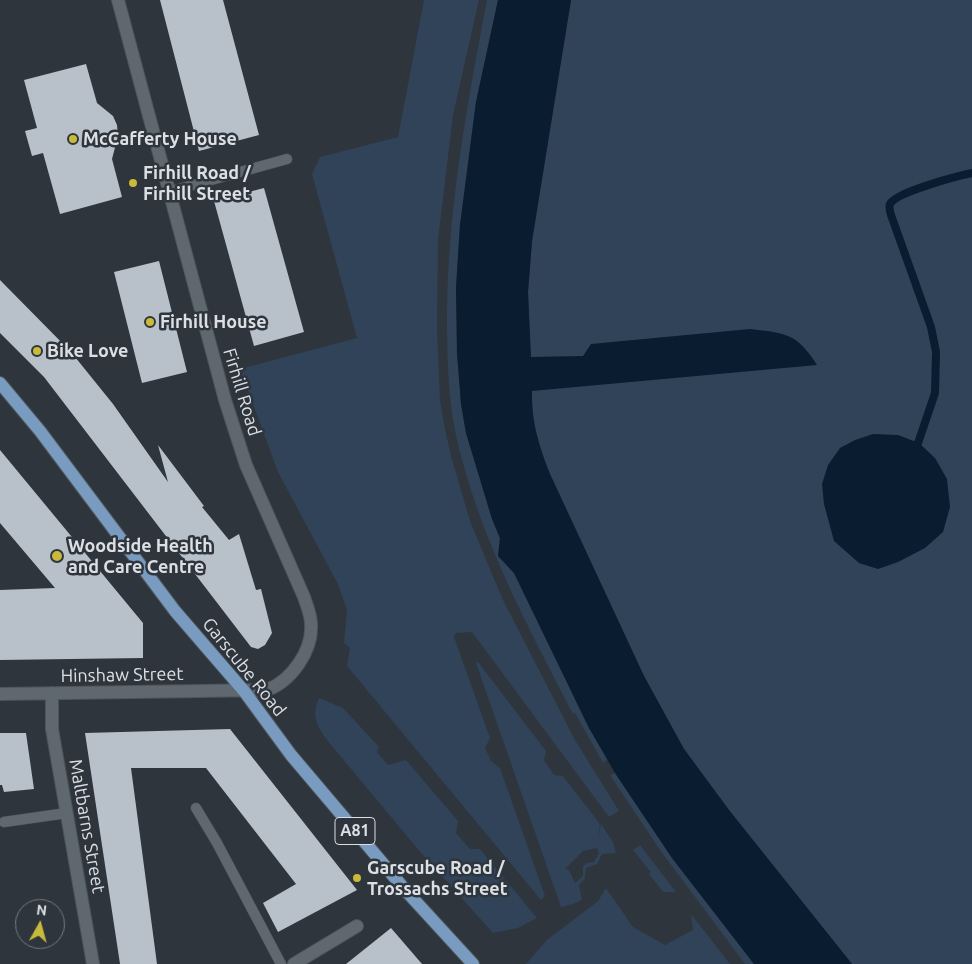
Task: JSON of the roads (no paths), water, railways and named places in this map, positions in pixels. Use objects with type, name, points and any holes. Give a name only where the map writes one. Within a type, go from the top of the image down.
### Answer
[{"type":"main road","name":"Garscube Road","points":[[0,383],[40,431],[175,611],[244,691],[291,755],[407,892],[473,964]]},
{"type":"street","name":"Firhill Road","points":[[118,0],[231,422],[246,465],[304,597],[310,618],[308,646],[297,666],[278,686],[267,690],[244,691]]},
{"type":"street","name":"Hinshaw Street","points":[[0,694],[244,691]]},
{"type":"street","name":"Maltbarns Street","points":[[52,693],[52,729],[93,964]]},
{"type":"street","points":[[294,964],[357,926]]},
{"type":"lane","points":[[168,192],[287,159]]},
{"type":"lane","points":[[196,808],[217,843],[281,964]]},
{"type":"lane","points":[[4,822],[67,813]]},
{"type":"waterway","points":[[915,452],[935,393],[936,352],[931,327],[891,215],[890,204],[895,199],[915,190],[972,173]]},
{"type":"place","name":"McCafferty House","points":[[73,139]]},
{"type":"place","name":"Firhill Road / Firhill Street","points":[[133,183]]},
{"type":"place","name":"Firhill House","points":[[150,322]]},
{"type":"place","name":"Bike Love","points":[[37,351]]},
{"type":"place","name":"Woodside Health and Care Centre","points":[[57,556]]},
{"type":"place","name":"Garscube Road / Trossachs Street","points":[[357,878]]}]
